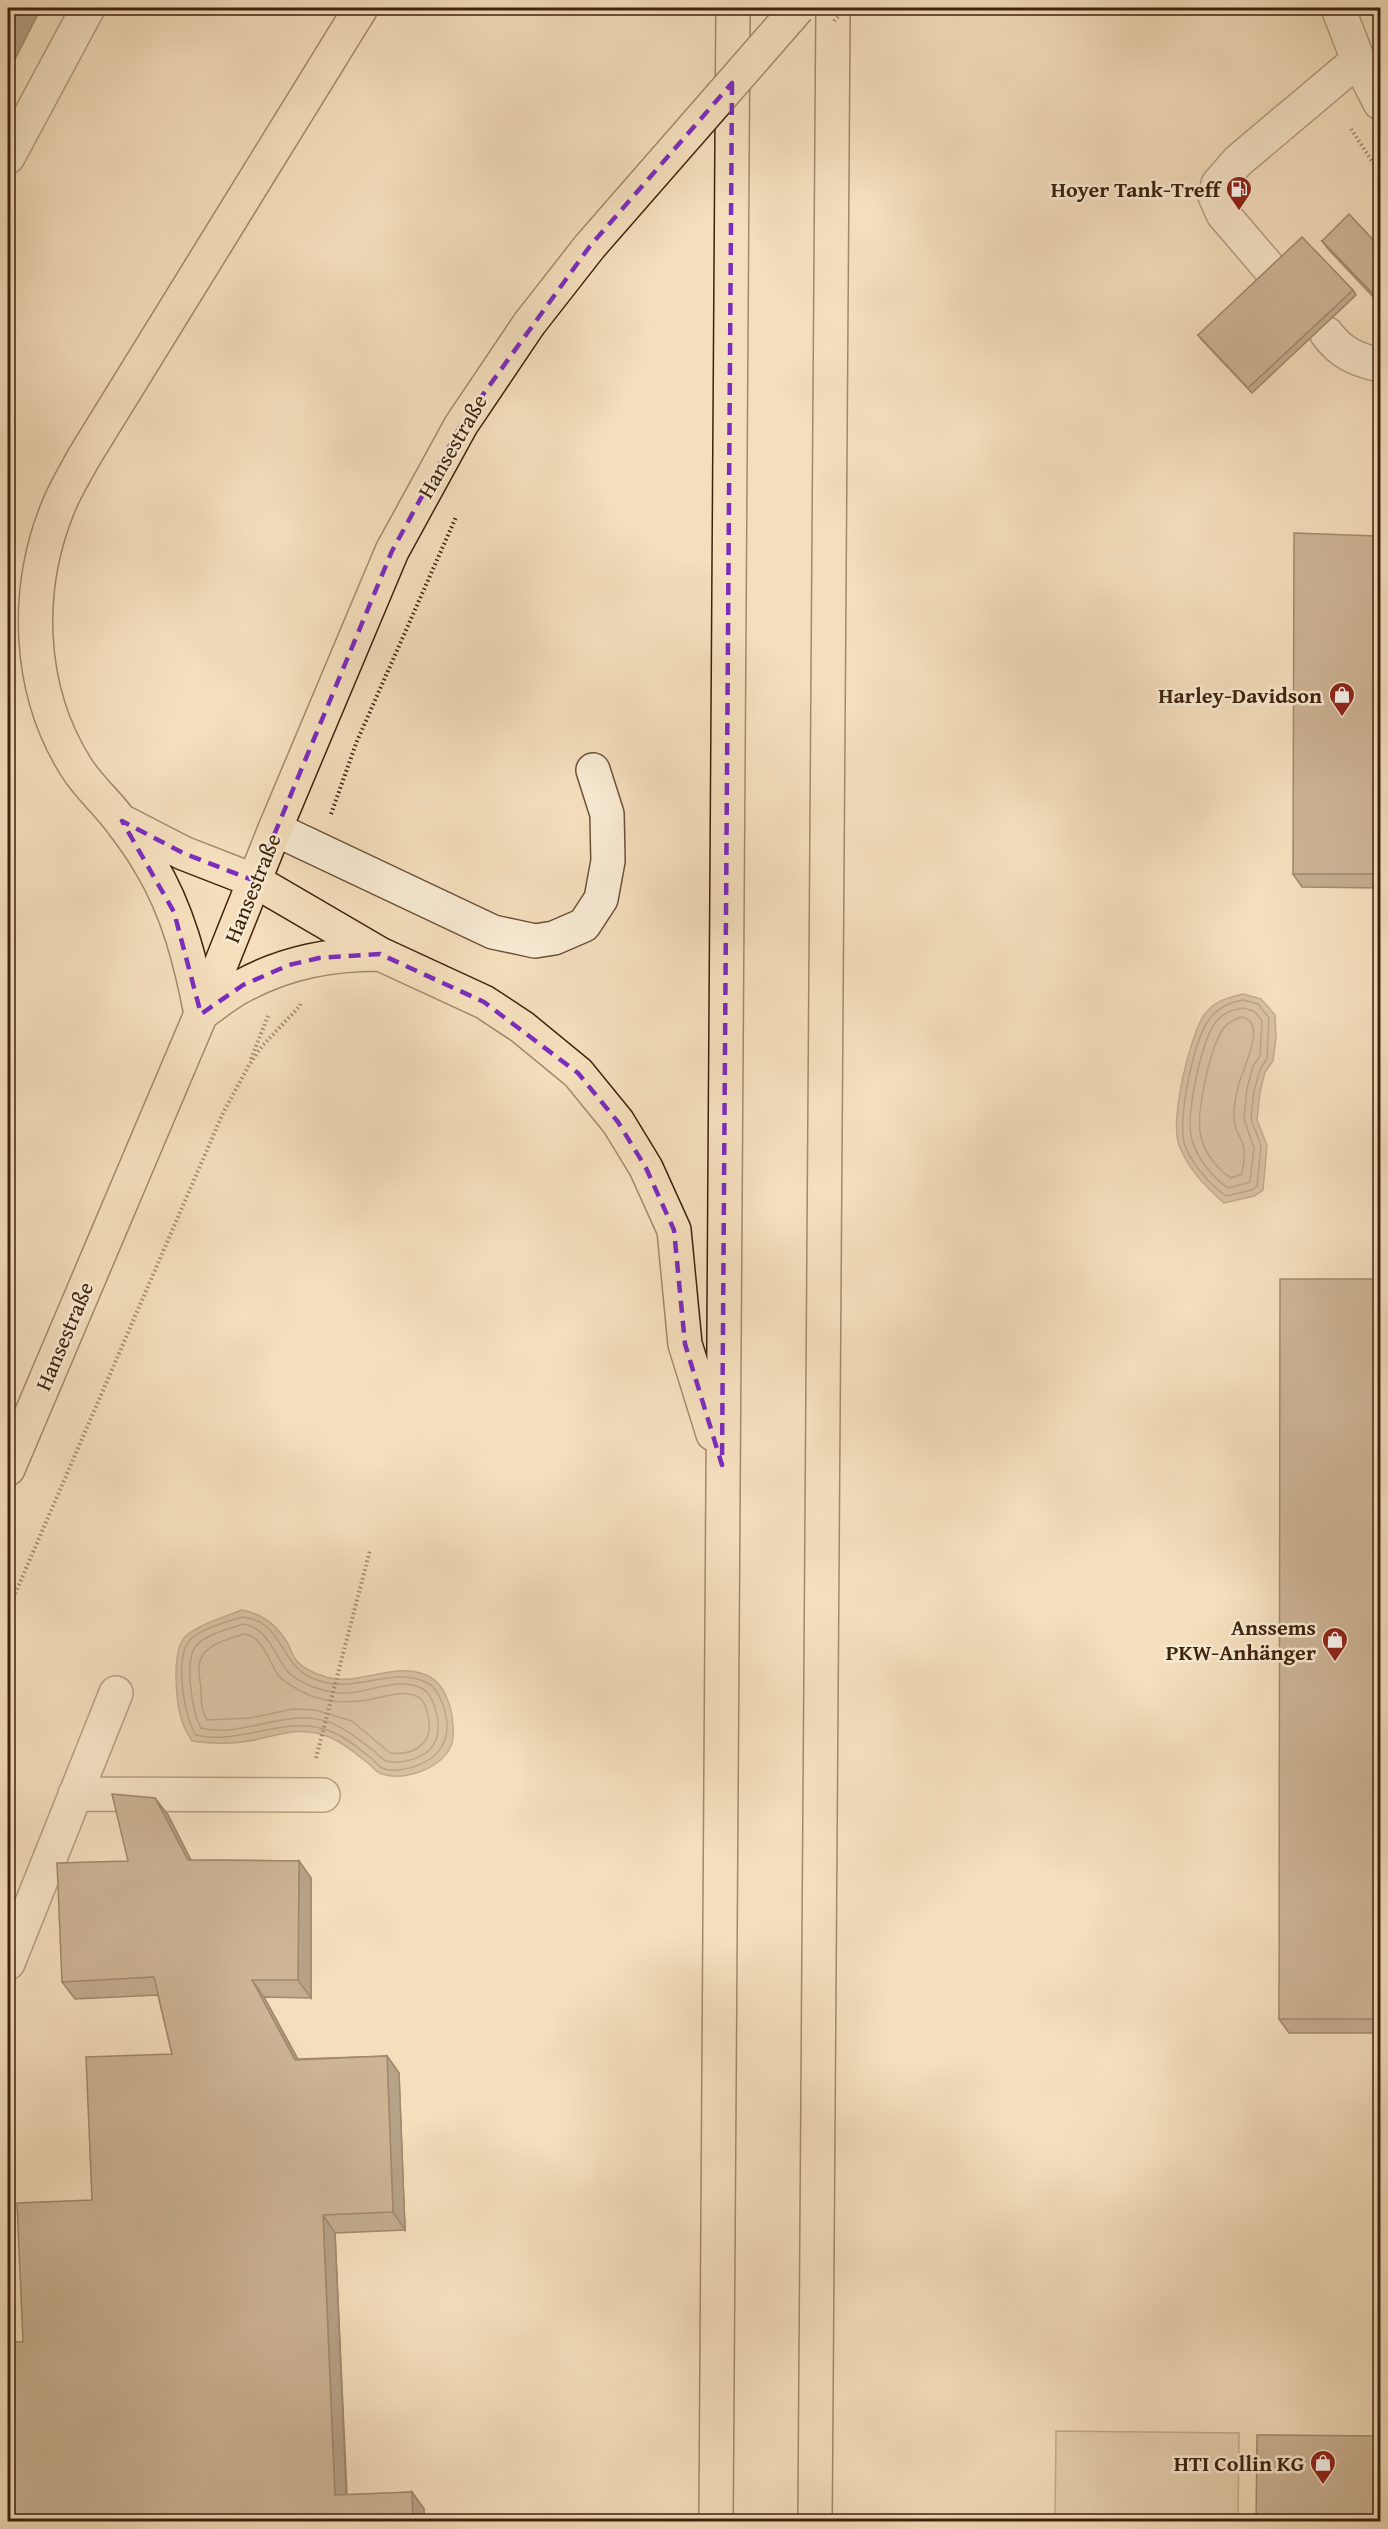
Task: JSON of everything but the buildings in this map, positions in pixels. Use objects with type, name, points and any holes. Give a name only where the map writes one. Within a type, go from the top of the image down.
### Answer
[{"type":"main road","points":[[361,8],[84,457],[59,504],[44,551],[34,624],[43,690],[55,724],[75,765],[94,792],[122,821],[151,865],[174,912],[191,962],[201,1014],[243,985],[289,965],[349,954],[380,954]]},
{"type":"main road","points":[[716,2522],[733,8]]},
{"type":"main road","name":"Hansestraße","points":[[8,1469],[201,1014],[275,829],[392,551],[461,425],[530,324],[590,246],[798,8]]},
{"type":"main road","points":[[814,2522],[833,8]]},
{"type":"main road","points":[[122,821],[183,853],[255,881],[380,954],[484,1002],[522,1027],[578,1073],[618,1122],[646,1168],[674,1230],[685,1344],[722,1465]]},
{"type":"street","points":[[8,158],[88,8]]},
{"type":"street","points":[[1338,8],[1358,60],[1380,103]]},
{"type":"street","points":[[1276,276],[1223,214],[1215,196],[1218,184],[1238,161],[1358,60]]},
{"type":"street","points":[[1327,334],[1337,347],[1352,357],[1380,365]]},
{"type":"street","points":[[275,829],[493,932],[535,941],[554,938],[584,925],[601,899],[608,861],[607,814],[593,770]]},
{"type":"street","points":[[8,1963],[116,1693]]},
{"type":"street","points":[[75,1794],[323,1795]]},
{"type":"path","points":[[249,1065],[271,1009]]},
{"type":"path","points":[[319,1747],[370,1550]]},
{"type":"highlighted area","points":[[732,83],[722,1465],[685,1344],[674,1230],[646,1168],[618,1122],[578,1073],[484,1002],[380,954],[319,958],[289,965],[243,985],[201,1014],[174,912],[122,821],[183,853],[255,881],[392,551],[461,425],[590,246]]},
{"type":"shaded area","points":[[1056,2431],[1239,2433],[1238,2521],[1055,2521]]},
{"type":"water","points":[[1243,994],[1261,999],[1275,1015],[1276,1038],[1273,1061],[1265,1072],[1257,1120],[1267,1145],[1263,1190],[1254,1196],[1224,1203],[1204,1184],[1187,1162],[1179,1145],[1177,1117],[1182,1079],[1198,1026],[1208,1010],[1217,1003]]},
{"type":"water","points":[[242,1610],[269,1621],[284,1637],[299,1663],[320,1675],[336,1679],[350,1679],[404,1671],[417,1672],[435,1680],[450,1705],[453,1740],[450,1748],[438,1762],[430,1767],[411,1774],[391,1776],[378,1772],[341,1743],[318,1733],[295,1732],[232,1743],[192,1741],[183,1724],[178,1704],[176,1664],[178,1652],[187,1635],[199,1627]]},
{"type":"place","name":"Hoyer Tank-Treff","points":[[1239,212]]},
{"type":"place","name":"Harley-Davidson","points":[[1342,718]]},
{"type":"place","name":"Anssems PKW-Anhänger","points":[[1335,1663]]},
{"type":"place","name":"HTI Collin KG","points":[[1323,2486]]}]
